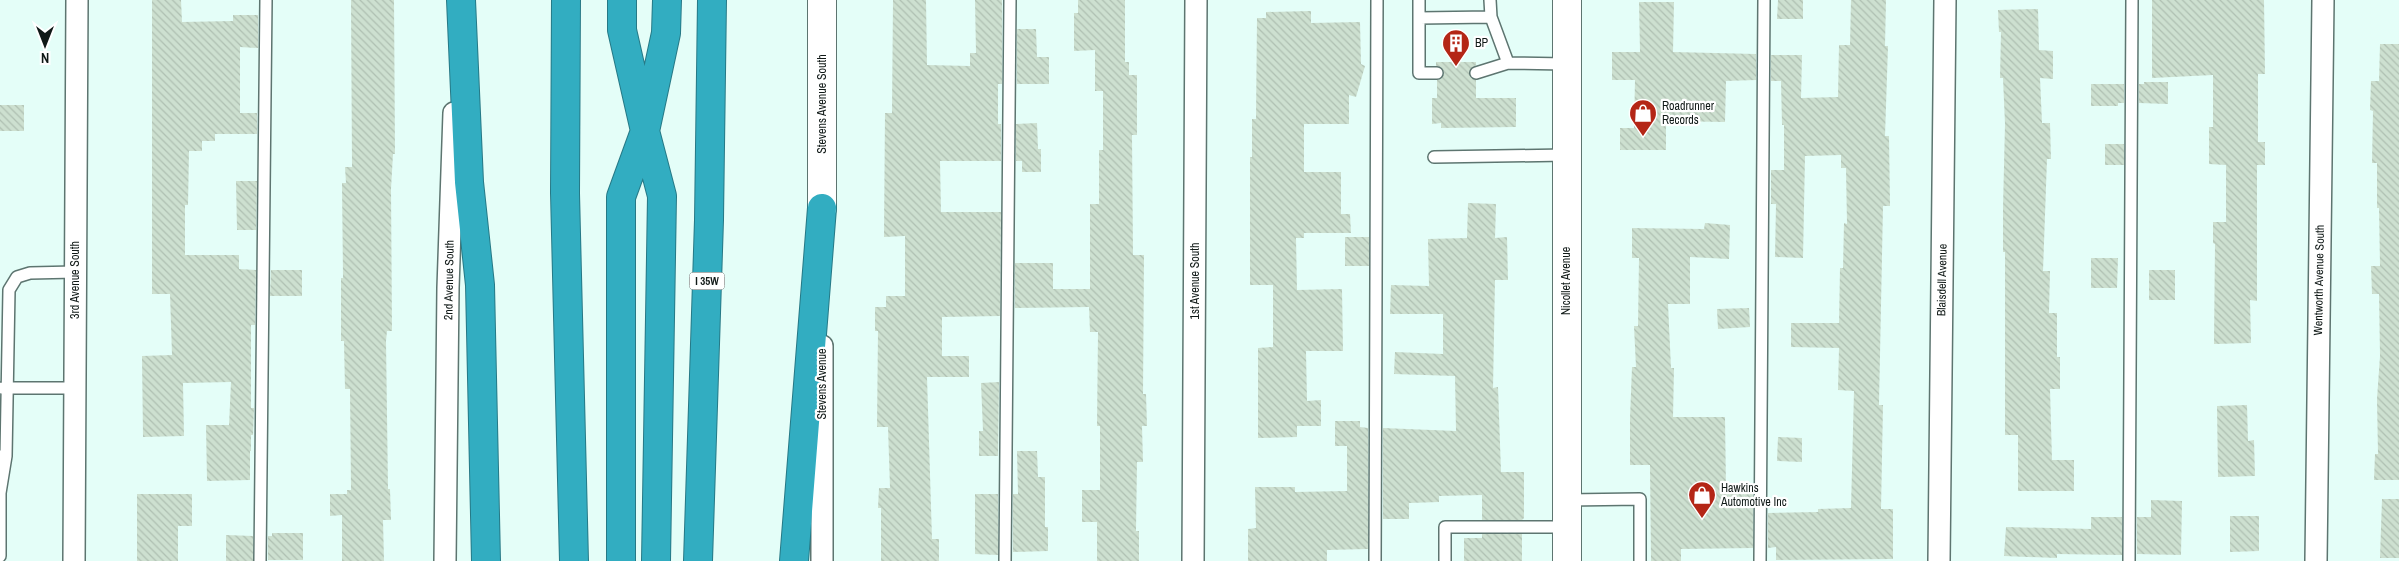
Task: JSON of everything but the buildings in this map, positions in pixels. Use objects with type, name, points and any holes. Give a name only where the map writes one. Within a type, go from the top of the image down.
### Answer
[{"type":"highway","points":[[460,0],[469,182],[480,286],[486,561]]},
{"type":"highway","points":[[566,0],[566,203],[574,561]]},
{"type":"highway","points":[[622,0],[622,30],[644,131],[662,196],[656,561]]},
{"type":"highway","points":[[622,561],[621,197],[644,131],[666,33],[667,0]]},
{"type":"highway","name":"I 35W","points":[[698,561],[709,220],[712,0]]},
{"type":"highway","points":[[794,561],[822,208]]},
{"type":"main road","name":"Stevens Avenue South","points":[[822,0],[822,208]]},
{"type":"main road","name":"Nicollet Avenue","points":[[1567,0],[1567,561]]},
{"type":"street","name":"3rd Avenue South","points":[[74,561],[78,0]]},
{"type":"street","name":"2nd Avenue South","points":[[445,561],[448,288],[460,0]]},
{"type":"street","name":"1st Avenue South","points":[[1193,561],[1196,0]]},
{"type":"street","name":"Blaisdell Avenue","points":[[1939,561],[1945,0]]},
{"type":"street","name":"Wentworth Avenue South","points":[[2316,561],[2323,0]]},
{"type":"street","name":"Stevens Avenue","points":[[822,208],[822,561]]},
{"type":"lane","points":[[260,561],[266,0]]},
{"type":"lane","points":[[1005,561],[1010,0]]},
{"type":"lane","points":[[1375,561],[1377,0]]},
{"type":"lane","points":[[1419,0],[1418,73],[1436,73]]},
{"type":"lane","points":[[1490,0],[1491,18],[1508,63]]},
{"type":"lane","points":[[1760,561],[1764,0]]},
{"type":"lane","points":[[2129,561],[2132,0]]},
{"type":"lane","points":[[1419,18],[1491,18]]},
{"type":"lane","points":[[1476,73],[1508,63],[1566,64]]},
{"type":"lane","points":[[1434,157],[1566,155]]},
{"type":"lane","points":[[0,556],[4,291],[18,277],[30,273],[75,272]]},
{"type":"lane","points":[[4,388],[75,388]]},
{"type":"lane","points":[[1567,500],[1640,499],[1640,561]]},
{"type":"lane","points":[[1445,561],[1445,527],[1567,526]]},
{"type":"place","name":"BP","points":[[1456,67]]},
{"type":"place","name":"Roadrunner Records","points":[[1643,137]]},
{"type":"place","name":"Hawkins Automotive Inc","points":[[1702,519]]}]
